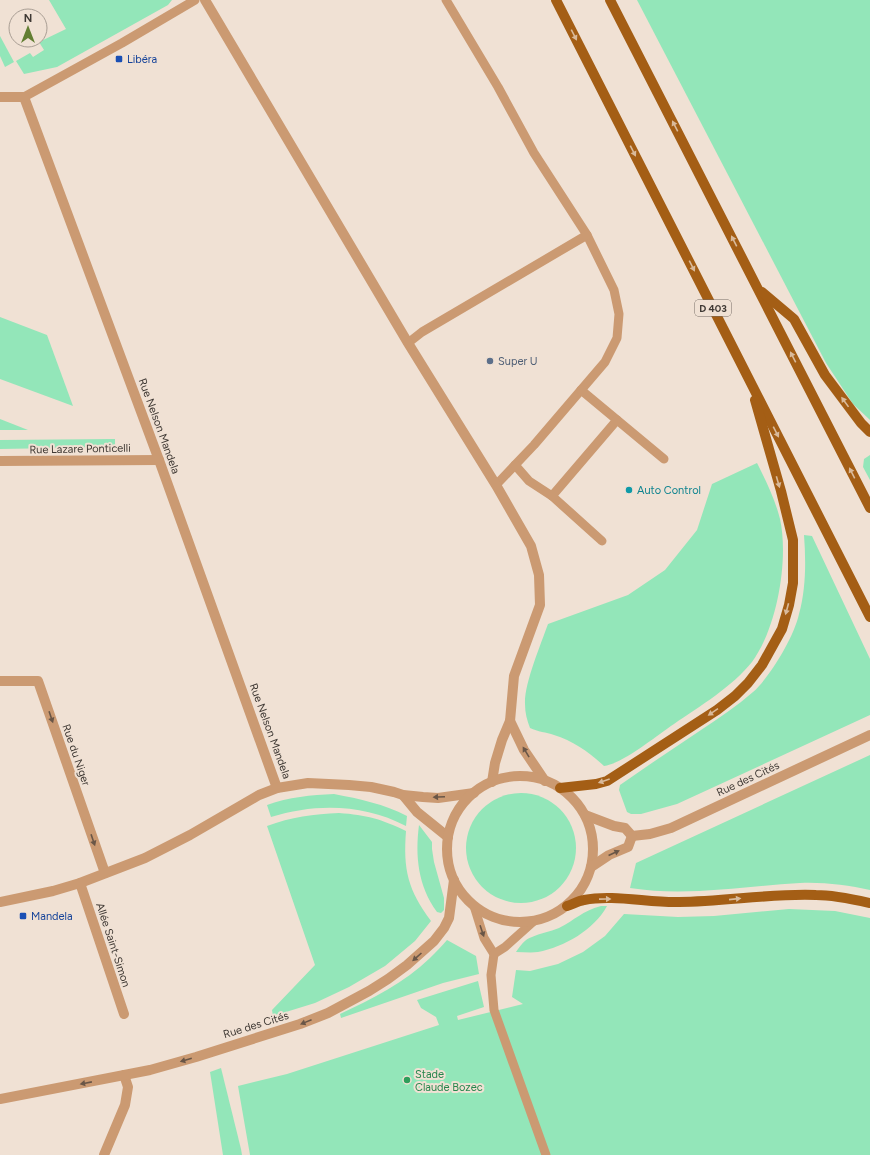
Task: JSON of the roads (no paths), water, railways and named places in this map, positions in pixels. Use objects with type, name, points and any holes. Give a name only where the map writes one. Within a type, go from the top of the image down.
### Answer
[{"type":"main road","name":"D 403","points":[[556,0],[870,617]]},
{"type":"main road","points":[[610,0],[870,508]]},
{"type":"main road","points":[[759,290],[794,319],[825,374],[861,423],[870,432]]},
{"type":"main road","points":[[560,788],[596,784],[607,781],[717,710],[735,696],[748,683],[762,665],[782,629],[793,583],[793,540],[781,491],[748,377]]},
{"type":"main road","points":[[567,906],[584,900],[603,898],[678,902],[817,895],[850,898],[870,903]]},
{"type":"street","points":[[205,0],[408,343],[532,546],[539,575],[540,605],[514,676],[510,721],[495,763],[492,782]]},
{"type":"street","points":[[0,97],[24,97]]},
{"type":"street","name":"Rue Nelson Mandela","points":[[24,97],[159,460],[277,788]]},
{"type":"street","name":"Rue Lazare Ponticelli","points":[[0,461],[159,460]]},
{"type":"street","name":"Rue du Niger","points":[[0,681],[38,681],[105,873]]},
{"type":"street","points":[[510,721],[524,750],[545,781]]},
{"type":"street","name":"Rue des Cités","points":[[585,815],[614,826],[625,828],[632,836],[650,834],[671,828],[870,735]]},
{"type":"street","name":"Rue des Cités","points":[[518,776],[532,777],[560,788],[578,805],[585,815],[593,840],[591,867],[586,881],[578,894],[567,906],[546,918],[534,921],[513,922],[502,920],[474,906],[463,894],[454,880],[448,859],[448,837],[457,813],[474,793],[492,782],[505,778],[518,776]]},
{"type":"street","points":[[0,902],[24,898],[80,883],[145,858],[260,795],[277,788],[308,783],[330,783],[371,787],[403,795],[438,798],[474,793]]},
{"type":"street","points":[[403,795],[417,812],[448,837]]},
{"type":"street","points":[[591,867],[628,847],[632,836]]},
{"type":"street","name":"Rue des Cités","points":[[0,1099],[124,1075],[196,1057],[300,1024],[328,1013],[368,991],[398,972],[418,956],[444,928],[449,918],[454,880]]},
{"type":"street","name":"Allée Saint-Simon","points":[[80,883],[124,1014]]},
{"type":"street","points":[[104,1155],[125,1105],[128,1087],[124,1075]]},
{"type":"lane","points":[[24,97],[122,43],[194,0]]},
{"type":"lane","points":[[446,0],[498,87],[534,153],[587,235],[614,290],[619,314],[617,338],[605,362],[496,485]]},
{"type":"lane","points":[[408,343],[422,332],[587,235]]},
{"type":"lane","points":[[581,390],[664,459]]},
{"type":"lane","points":[[552,496],[617,420]]},
{"type":"lane","points":[[515,464],[530,481],[552,496],[602,541]]},
{"type":"lane","points":[[474,906],[484,938],[494,954],[491,975],[494,1010],[546,1155]]},
{"type":"lane","points":[[494,954],[505,947],[534,921]]},
{"type":"place","name":"Libéra","points":[[119,59]]},
{"type":"place","name":"Super U","points":[[490,361]]},
{"type":"place","name":"Auto Control","points":[[629,490]]},
{"type":"place","name":"Mandela","points":[[23,916]]},
{"type":"place","name":"Stade Claude Bozec","points":[[407,1080]]}]
